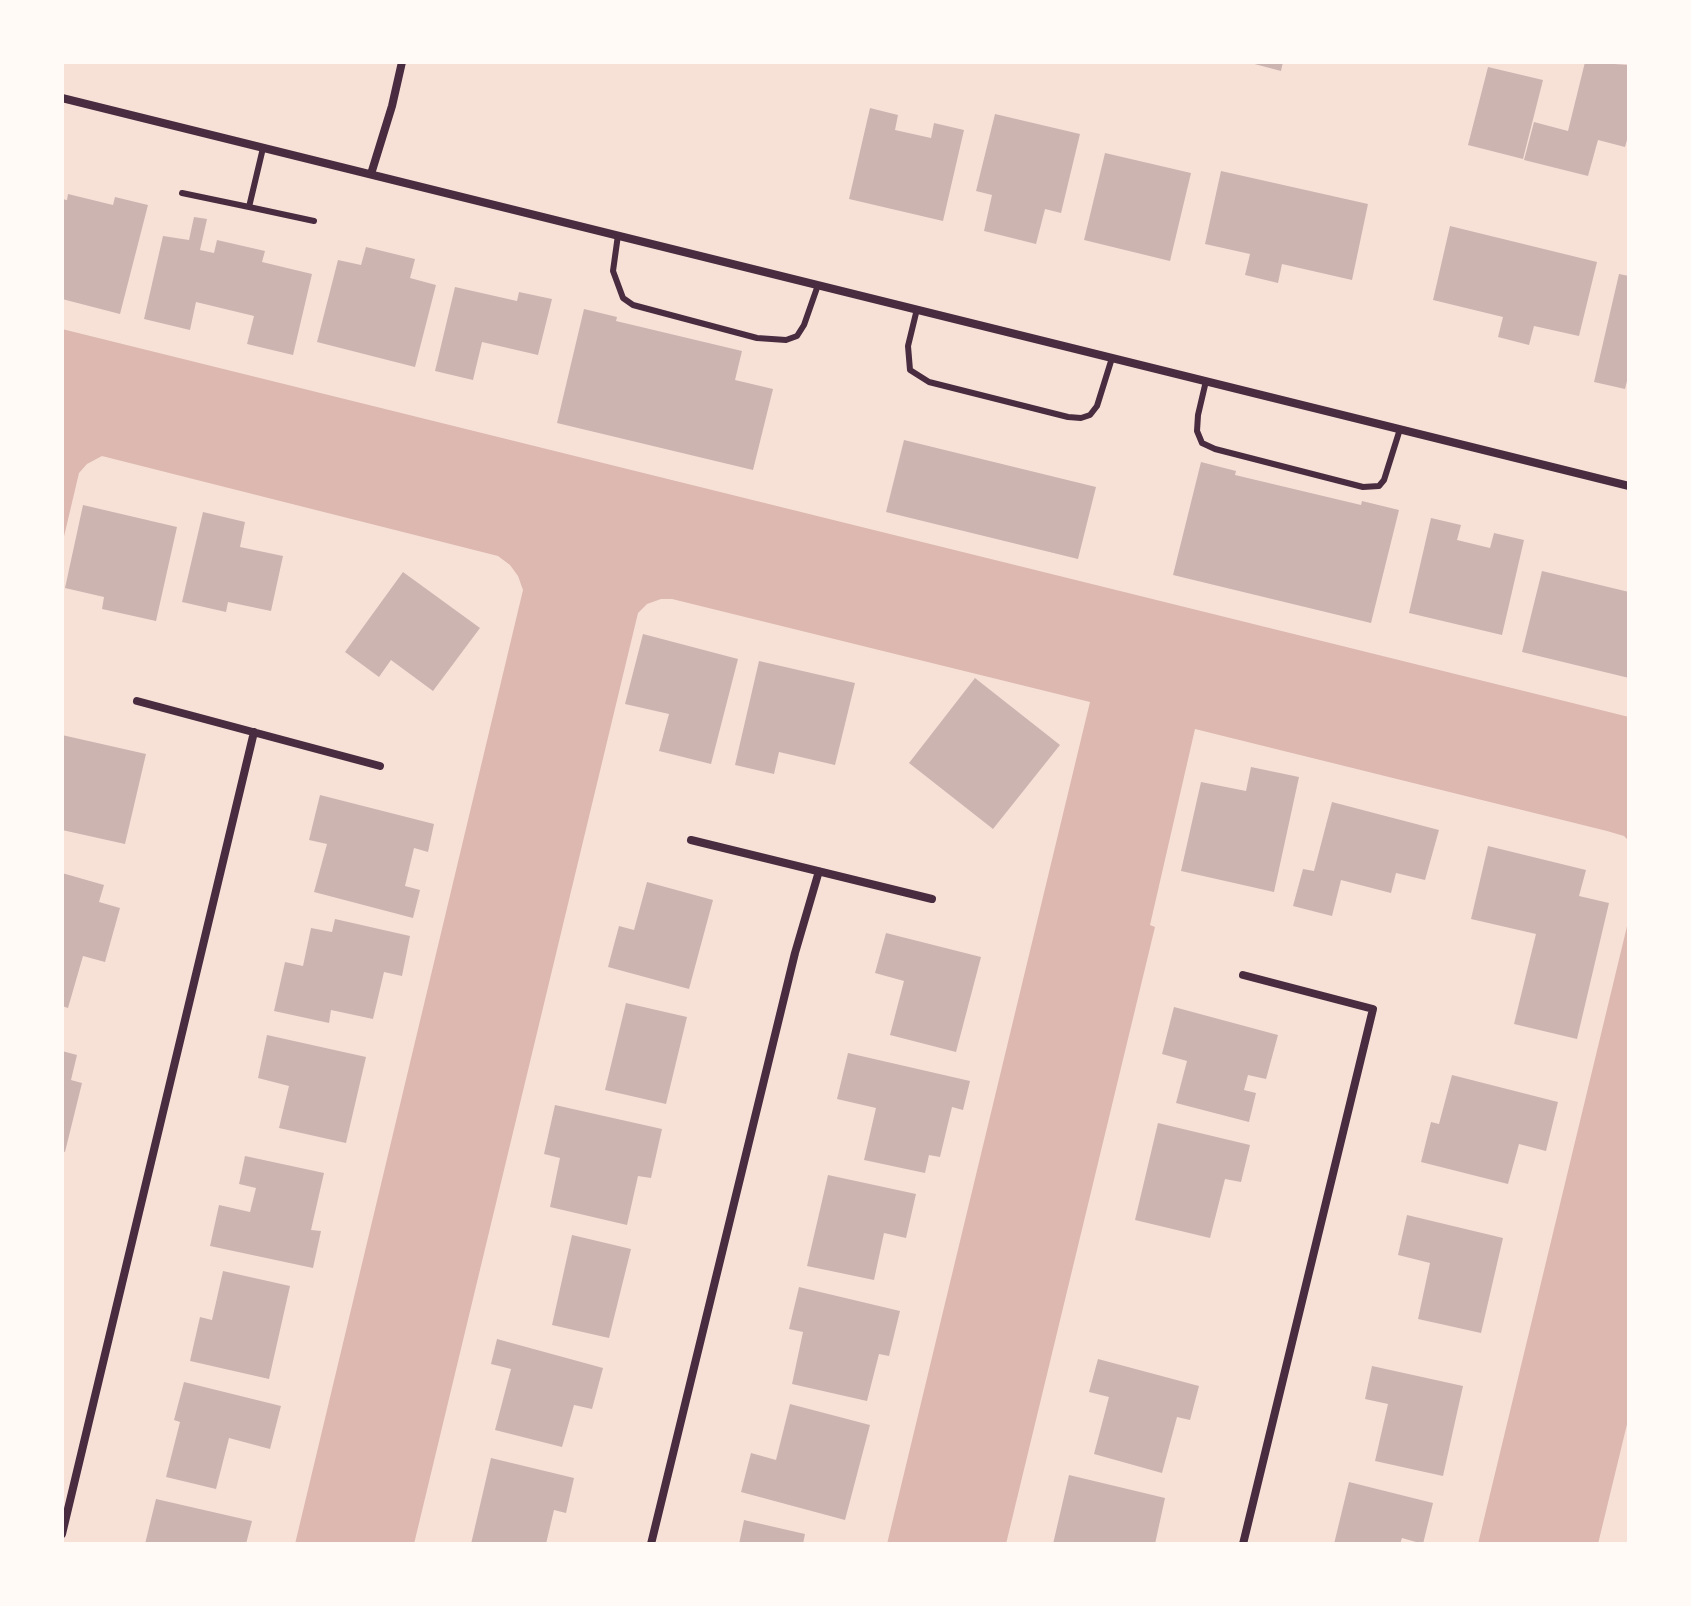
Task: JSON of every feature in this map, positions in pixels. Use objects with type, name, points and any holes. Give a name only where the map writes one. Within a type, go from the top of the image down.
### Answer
[{"type":"street","points":[[371,174],[402,62]]},
{"type":"street","points":[[62,98],[1629,486]]},
{"type":"street","points":[[137,701],[380,766]]},
{"type":"street","points":[[62,1534],[254,732]]},
{"type":"street","points":[[691,840],[932,899]]},
{"type":"street","points":[[651,1544],[795,953],[819,871]]},
{"type":"street","points":[[1243,975],[1373,1009],[1243,1544]]},
{"type":"lane","points":[[249,207],[263,148]]},
{"type":"lane","points":[[182,193],[314,221]]},
{"type":"lane","points":[[618,235],[613,271],[623,298],[633,305],[757,338],[786,340],[797,336],[818,285]]},
{"type":"lane","points":[[917,309],[908,346],[910,370],[929,382],[1068,417],[1090,415],[1097,406],[1112,358]]},
{"type":"lane","points":[[1206,381],[1198,415],[1197,431],[1202,443],[1363,487],[1379,486],[1384,480],[1400,429]]},
{"type":"shaded area","points":[[62,329],[1629,717],[1629,841],[1624,836],[1607,831],[1195,729],[1150,925],[1155,927],[1006,1544],[887,1544],[1090,702],[672,599],[647,604],[638,613],[414,1544],[295,1544],[523,590],[510,565],[498,556],[102,456],[87,464],[79,473],[62,545]]},
{"type":"shaded area","points":[[1629,918],[1629,1416],[1598,1544],[1478,1544]]},
{"type":"building","points":[[1247,62],[1283,62],[1281,71]]},
{"type":"building","points":[[1585,62],[1629,65],[1629,133],[1625,147],[1598,140],[1588,176],[1524,160],[1534,122],[1568,131]]},
{"type":"building","points":[[1488,67],[1543,80],[1523,159],[1468,145]]},
{"type":"building","points":[[870,108],[898,115],[895,130],[931,138],[934,123],[964,130],[943,221],[849,199]]},
{"type":"building","points":[[995,114],[1080,134],[1061,213],[1045,209],[1036,244],[984,231],[992,195],[976,191]]},
{"type":"building","points":[[1105,153],[1191,173],[1170,261],[1084,240]]},
{"type":"building","points":[[1221,171],[1368,204],[1352,280],[1282,264],[1278,283],[1245,275],[1250,254],[1205,244]]},
{"type":"building","points":[[68,194],[113,205],[115,197],[148,205],[120,314],[62,299],[62,199],[67,200]]},
{"type":"building","points":[[194,217],[207,219],[200,250],[214,253],[217,240],[265,251],[262,262],[312,274],[293,355],[247,344],[254,316],[196,302],[190,330],[144,319],[163,236],[189,240]]},
{"type":"building","points":[[1450,226],[1597,262],[1579,336],[1534,326],[1529,345],[1498,337],[1503,317],[1433,300]]},
{"type":"building","points":[[366,247],[415,259],[410,278],[436,285],[415,367],[317,342],[338,260],[361,265]]},
{"type":"building","points":[[1619,274],[1629,276],[1629,373],[1625,389],[1594,382]]},
{"type":"building","points":[[455,287],[517,301],[519,292],[552,299],[538,355],[482,342],[473,380],[435,371]]},
{"type":"building","points":[[584,309],[617,317],[616,321],[742,351],[735,380],[773,389],[753,470],[557,423]]},
{"type":"building","points":[[904,440],[1096,487],[1078,559],[886,512]]},
{"type":"building","points":[[1201,462],[1236,471],[1235,475],[1361,505],[1362,501],[1399,510],[1371,623],[1173,575]]},
{"type":"building","points":[[83,505],[177,527],[156,621],[102,609],[104,597],[65,588]]},
{"type":"building","points":[[203,512],[245,522],[240,547],[283,556],[271,611],[228,602],[226,612],[182,602]]},
{"type":"building","points":[[1431,518],[1461,525],[1457,540],[1490,548],[1494,533],[1524,540],[1502,635],[1409,613]]},
{"type":"building","points":[[1542,571],[1629,592],[1629,678],[1522,652]]},
{"type":"building","points":[[403,572],[480,628],[433,691],[391,660],[379,677],[345,652]]},
{"type":"building","points":[[643,634],[738,659],[711,764],[659,751],[669,714],[625,704]]},
{"type":"building","points":[[759,661],[855,683],[835,765],[779,752],[774,774],[735,765]]},
{"type":"building","points":[[975,678],[1060,745],[993,829],[909,763]]},
{"type":"building","points":[[62,735],[146,754],[125,844],[62,830]]},
{"type":"building","points":[[1251,767],[1299,777],[1274,892],[1181,871],[1201,782],[1246,791]]},
{"type":"building","points":[[320,795],[434,824],[428,852],[414,848],[405,886],[420,890],[413,918],[314,892],[327,844],[309,840]]},
{"type":"building","points":[[1332,802],[1439,830],[1425,880],[1396,873],[1391,893],[1341,880],[1332,916],[1293,906],[1303,869],[1314,871]]},
{"type":"building","points":[[1488,846],[1586,870],[1579,896],[1609,903],[1577,1039],[1514,1024],[1536,934],[1471,919]]},
{"type":"building","points":[[62,873],[104,885],[99,902],[120,908],[105,962],[83,956],[68,1008],[62,1006]]},
{"type":"building","points":[[647,882],[713,900],[689,989],[608,967],[619,926],[634,930]]},
{"type":"building","points":[[335,919],[410,936],[402,976],[384,972],[373,1019],[331,1010],[329,1023],[274,1011],[285,962],[303,966],[311,928],[332,932]]},
{"type":"building","points":[[886,933],[981,957],[956,1052],[890,1035],[904,981],[875,973]]},
{"type":"building","points":[[626,1003],[687,1017],[666,1104],[605,1090]]},
{"type":"building","points":[[1174,1007],[1278,1035],[1266,1079],[1248,1075],[1244,1090],[1256,1093],[1249,1122],[1176,1103],[1187,1061],[1162,1054]]},
{"type":"building","points":[[267,1035],[366,1057],[346,1143],[279,1128],[289,1086],[258,1078]]},
{"type":"building","points":[[62,1051],[77,1055],[71,1080],[82,1083],[65,1152],[62,1151]]},
{"type":"building","points":[[848,1053],[970,1081],[963,1110],[952,1107],[940,1157],[929,1155],[925,1173],[864,1160],[876,1108],[837,1099]]},
{"type":"building","points":[[1452,1075],[1558,1102],[1546,1151],[1519,1144],[1508,1184],[1421,1162],[1431,1122],[1439,1124]]},
{"type":"building","points":[[555,1105],[662,1129],[651,1178],[638,1176],[627,1225],[550,1207],[560,1158],[544,1154]]},
{"type":"building","points":[[1158,1123],[1250,1145],[1241,1182],[1225,1179],[1210,1238],[1135,1220]]},
{"type":"building","points":[[245,1156],[324,1173],[311,1230],[321,1231],[313,1268],[210,1246],[219,1205],[250,1212],[256,1188],[239,1184]]},
{"type":"building","points":[[828,1175],[916,1194],[906,1238],[884,1233],[874,1280],[807,1266]]},
{"type":"building","points":[[1407,1215],[1503,1238],[1481,1333],[1418,1319],[1430,1263],[1398,1255]]},
{"type":"building","points":[[572,1235],[631,1249],[609,1338],[552,1325]]},
{"type":"building","points":[[223,1271],[290,1286],[269,1379],[190,1361],[200,1317],[212,1320]]},
{"type":"building","points":[[799,1287],[900,1311],[889,1356],[879,1354],[867,1401],[792,1384],[803,1332],[789,1329]]},
{"type":"building","points":[[497,1339],[603,1368],[592,1409],[574,1405],[562,1447],[495,1430],[511,1369],[491,1364]]},
{"type":"building","points":[[1098,1359],[1199,1386],[1190,1420],[1177,1417],[1162,1473],[1094,1454],[1109,1397],[1089,1392]]},
{"type":"building","points":[[1372,1366],[1463,1386],[1443,1476],[1375,1461],[1388,1404],[1365,1399]]},
{"type":"building","points":[[184,1382],[281,1406],[270,1449],[229,1438],[216,1489],[166,1477],[180,1422],[174,1420]]},
{"type":"building","points":[[790,1404],[870,1425],[845,1520],[741,1492],[751,1453],[776,1460]]},
{"type":"building","points":[[491,1458],[574,1478],[566,1513],[554,1510],[546,1544],[471,1544]]},
{"type":"building","points":[[1069,1475],[1165,1498],[1155,1544],[1053,1544]]},
{"type":"building","points":[[1349,1482],[1433,1503],[1423,1544],[1402,1538],[1400,1544],[1334,1544]]},
{"type":"building","points":[[156,1499],[252,1521],[246,1544],[145,1544]]},
{"type":"building","points":[[744,1520],[805,1534],[803,1544],[739,1544]]}]
